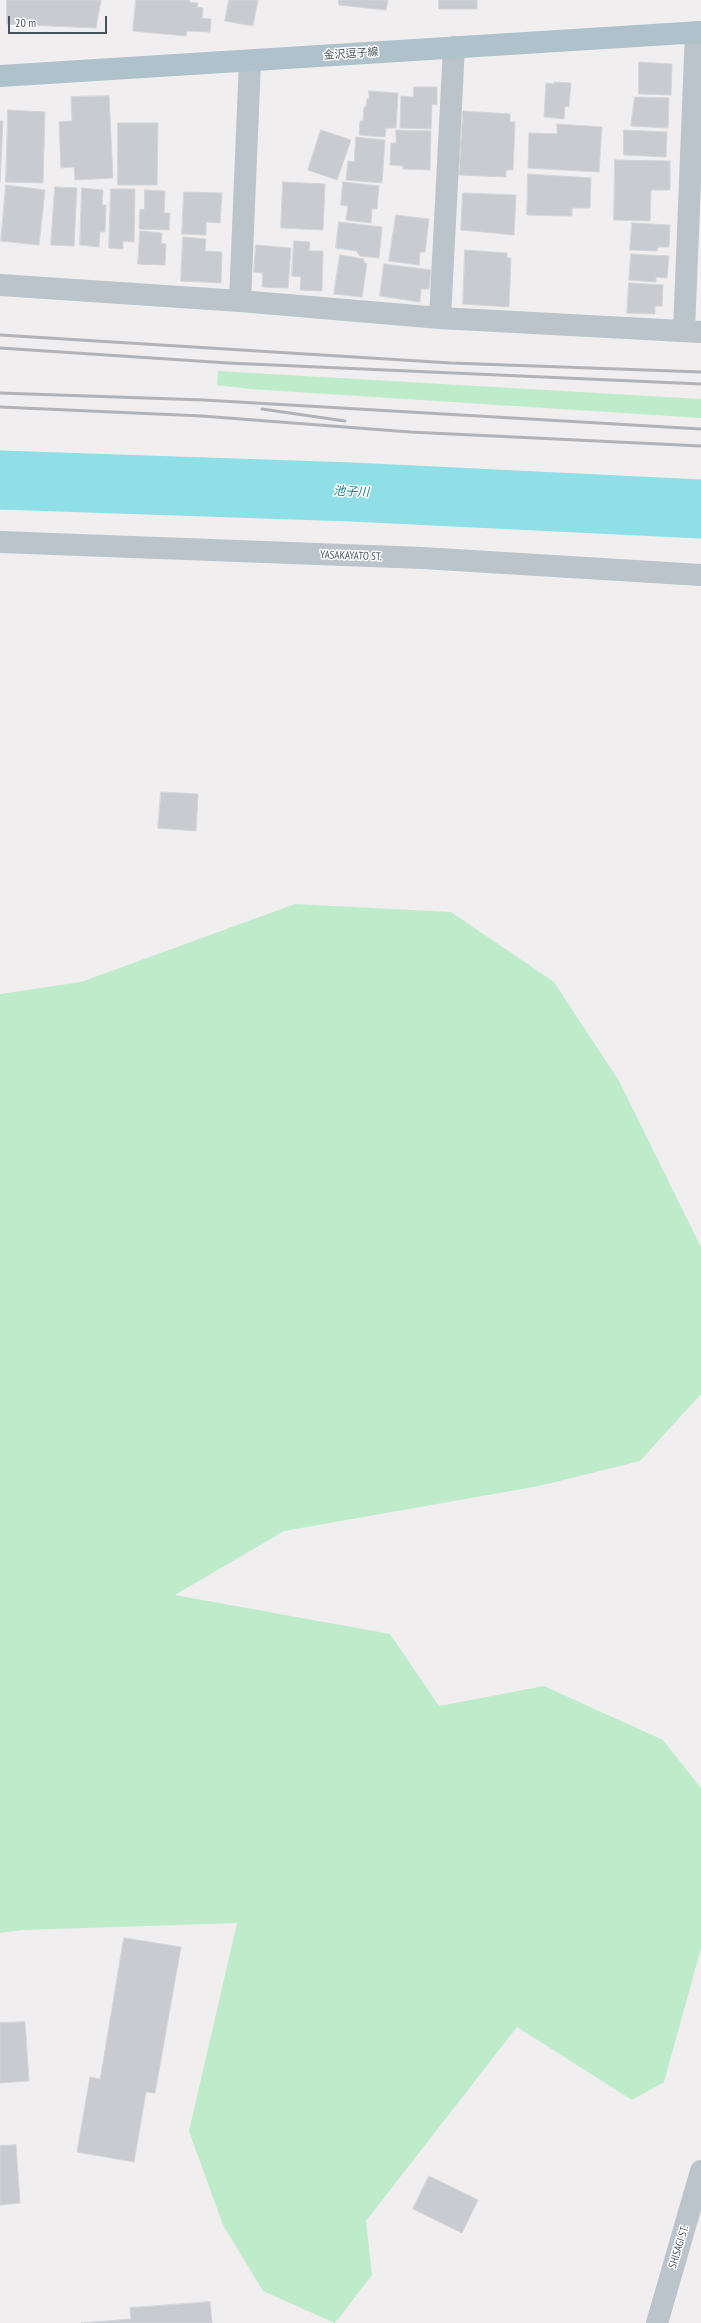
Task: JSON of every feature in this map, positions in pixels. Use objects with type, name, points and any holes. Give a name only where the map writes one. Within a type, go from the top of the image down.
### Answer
[{"type":"main road","name":"金沢逗子線","points":[[0,76],[699,32]]},
{"type":"street","points":[[0,285],[240,301],[440,318],[693,332],[699,32]]},
{"type":"street","points":[[440,318],[454,47]]},
{"type":"street","points":[[240,301],[250,61]]},
{"type":"street","name":"YASAKAYATO ST.","points":[[0,542],[423,558],[701,575]]},
{"type":"street","name":"SHISAGI ST.","points":[[657,2323],[701,2171]]},
{"type":"green space","points":[[218,371],[701,399],[701,418],[250,389],[217,385]]},
{"type":"green space","points":[[295,904],[451,912],[554,982],[619,1081],[701,1247],[701,1394],[640,1461],[539,1486],[284,1531],[175,1595],[390,1634],[439,1706],[544,1686],[663,1740],[701,1788],[701,1948],[664,2082],[632,2100],[517,2027],[366,2221],[372,2275],[335,2323],[263,2291],[223,2225],[189,2131],[237,1923],[23,1930],[0,1933],[0,994],[81,982]]},
{"type":"building","points":[[7,0],[101,0],[96,28],[7,24]]},
{"type":"building","points":[[136,0],[190,0],[189,2],[198,3],[197,7],[203,8],[202,18],[211,19],[210,32],[187,31],[186,36],[133,31]]},
{"type":"building","points":[[229,0],[258,0],[253,26],[225,21]]},
{"type":"building","points":[[339,0],[388,0],[386,10],[339,5]]},
{"type":"building","points":[[439,0],[477,0],[477,9],[439,9]]},
{"type":"building","points":[[639,62],[672,64],[671,95],[639,94]]},
{"type":"building","points":[[554,82],[571,83],[569,107],[565,106],[564,119],[544,117],[546,83],[554,84]]},
{"type":"building","points":[[414,87],[437,87],[437,105],[432,104],[431,129],[400,128],[401,96],[413,97]]},
{"type":"building","points":[[369,91],[398,93],[396,128],[386,128],[385,137],[359,135],[360,121],[363,121],[364,107],[366,107],[367,99],[369,99]]},
{"type":"building","points":[[109,96],[113,178],[75,180],[74,167],[61,168],[59,122],[72,121],[71,97]]},
{"type":"building","points":[[635,97],[669,98],[668,128],[631,126]]},
{"type":"building","points":[[8,110],[45,112],[43,183],[6,182]]},
{"type":"building","points":[[463,111],[510,114],[510,122],[515,122],[513,170],[506,170],[506,177],[459,175]]},
{"type":"building","points":[[0,121],[3,121],[0,182]]},
{"type":"building","points":[[118,123],[158,123],[157,185],[118,185]]},
{"type":"building","points":[[557,124],[602,127],[599,172],[528,168],[529,133],[557,134]]},
{"type":"building","points":[[321,130],[351,140],[337,180],[308,170]]},
{"type":"building","points":[[396,130],[431,131],[430,170],[403,169],[403,166],[390,165],[391,143],[396,143]]},
{"type":"building","points":[[624,130],[667,132],[666,157],[624,155]]},
{"type":"building","points":[[356,137],[385,140],[382,183],[346,180],[348,161],[354,162]]},
{"type":"building","points":[[615,160],[670,161],[670,190],[651,190],[650,221],[614,220]]},
{"type":"building","points":[[528,174],[591,178],[590,208],[572,208],[572,216],[527,215]]},
{"type":"building","points":[[283,182],[325,184],[323,230],[281,228]]},
{"type":"building","points":[[343,182],[379,186],[377,209],[372,209],[371,223],[346,220],[348,206],[341,205]]},
{"type":"building","points":[[6,185],[45,190],[39,245],[1,241]]},
{"type":"building","points":[[55,187],[77,188],[74,246],[51,245]]},
{"type":"building","points":[[82,188],[103,190],[102,205],[106,205],[105,232],[100,232],[99,247],[80,245]]},
{"type":"building","points":[[111,189],[135,189],[134,242],[123,241],[123,249],[109,248]]},
{"type":"building","points":[[145,190],[165,191],[164,213],[170,213],[169,230],[139,229],[140,209],[144,210]]},
{"type":"building","points":[[184,192],[222,193],[220,223],[206,222],[206,235],[182,234]]},
{"type":"building","points":[[463,193],[516,195],[514,235],[461,230]]},
{"type":"building","points":[[396,215],[429,219],[425,252],[420,252],[419,265],[389,261]]},
{"type":"building","points":[[339,222],[382,227],[379,258],[360,256],[356,251],[336,248]]},
{"type":"building","points":[[632,223],[670,225],[669,247],[658,247],[657,251],[630,250]]},
{"type":"building","points":[[140,231],[162,233],[161,243],[166,244],[165,265],[138,264]]},
{"type":"building","points":[[183,237],[206,239],[205,251],[222,252],[221,283],[181,281]]},
{"type":"building","points":[[294,241],[310,242],[309,251],[323,251],[322,291],[300,290],[301,277],[292,276]]},
{"type":"building","points":[[256,245],[291,248],[288,288],[262,287],[263,273],[254,272]]},
{"type":"building","points":[[465,250],[507,253],[507,258],[511,258],[509,307],[463,304]]},
{"type":"building","points":[[631,254],[669,256],[667,278],[656,277],[656,282],[629,280]]},
{"type":"building","points":[[340,255],[364,259],[364,263],[367,263],[362,297],[334,294]]},
{"type":"building","points":[[384,264],[431,270],[429,289],[421,289],[420,302],[380,296]]},
{"type":"building","points":[[629,283],[663,285],[662,306],[655,306],[655,314],[627,313]]},
{"type":"building","points":[[161,792],[198,794],[196,831],[158,828]]},
{"type":"building","points":[[124,1938],[181,1947],[155,2093],[146,2092],[134,2162],[77,2152],[90,2077],[100,2079]]},
{"type":"building","points":[[25,2022],[29,2081],[0,2083],[0,2023]]},
{"type":"building","points":[[16,2145],[20,2203],[0,2205],[0,2146]]},
{"type":"building","points":[[429,2176],[478,2200],[462,2233],[413,2209]]},
{"type":"building","points":[[210,2302],[212,2323],[81,2323],[131,2319],[130,2308]]},
{"type":"waterway","name":"池子川","points":[[0,480],[352,492],[701,509]]},
{"type":"railway","points":[[0,335],[451,363],[701,372]]},
{"type":"railway","points":[[0,348],[228,363],[701,384]]},
{"type":"railway","points":[[0,393],[204,400],[701,429]]},
{"type":"railway","points":[[0,407],[202,416],[410,432],[701,446]]},
{"type":"railway","points":[[262,409],[345,421]]}]
